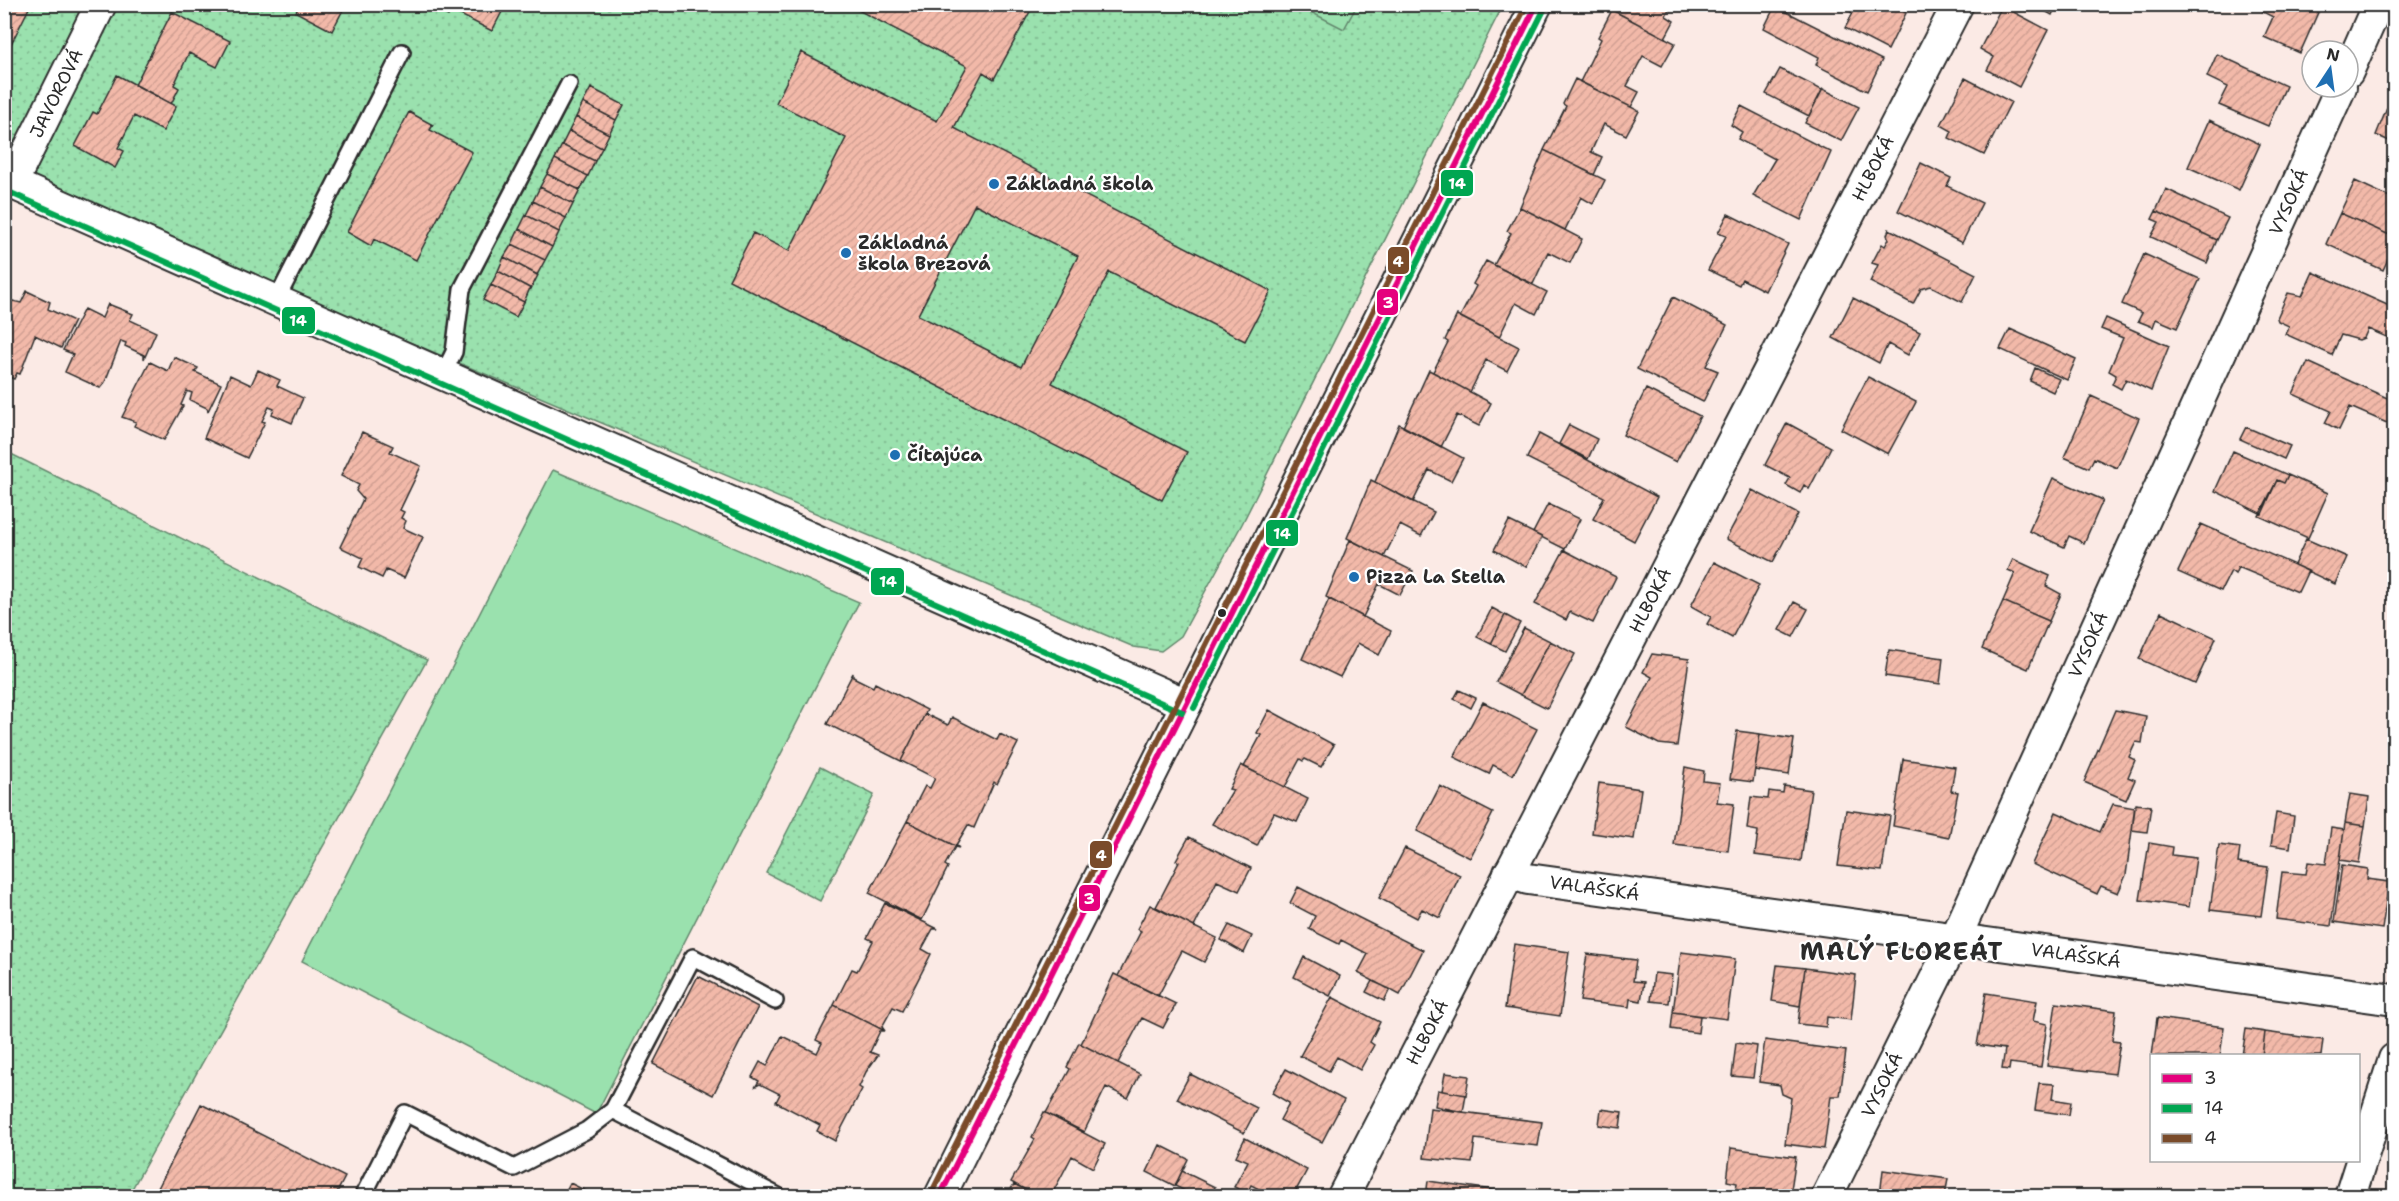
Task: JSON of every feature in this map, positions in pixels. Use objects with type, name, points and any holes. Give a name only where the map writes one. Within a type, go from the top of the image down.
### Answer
[{"type":"street","name":"JAVOROVÁ","points":[[8,181],[101,4]]},
{"type":"street","points":[[940,1197],[1143,799],[1186,704],[1537,4]]},
{"type":"street","name":"HLBOKÁ","points":[[1343,1197],[1958,4]]},
{"type":"street","points":[[2360,45],[2378,4]]},
{"type":"street","name":"VYSOKÁ","points":[[1827,1197],[1956,937],[2336,99]]},
{"type":"street","points":[[8,181],[1186,704]]},
{"type":"street","name":"VALAŠSKÁ","points":[[1509,873],[1528,879],[2394,1000]]},
{"type":"street","points":[[2350,1197],[2394,1059]]},
{"type":"lane","points":[[276,301],[402,52]]},
{"type":"lane","points":[[443,374],[454,352],[462,289],[569,84]]},
{"type":"lane","points":[[363,1197],[405,1113],[514,1168],[587,1130],[613,1110],[693,957],[776,1001]]},
{"type":"lane","points":[[613,1110],[778,1197]]},
{"type":"green space","points":[[1357,4],[1344,29],[1297,5]]},
{"type":"green space","name":"Základná škola","points":[[4,5],[1503,5],[1242,524],[1181,636],[1161,651],[1134,647],[5,172]]},
{"type":"green space","points":[[5,451],[427,660],[128,1196],[5,1196]]},
{"type":"green space","points":[[553,470],[859,602],[596,1114],[302,961]]},
{"type":"green space","points":[[820,767],[874,795],[820,901],[766,873]]},
{"type":"building","points":[[4,4],[31,4],[4,58]]},
{"type":"building","points":[[300,4],[346,4],[332,31],[296,12]]},
{"type":"building","points":[[424,4],[506,4],[492,31],[451,10],[448,16]]},
{"type":"building","name":"Základná škola Brezová","points":[[856,4],[1034,4],[994,79],[983,72],[954,128],[1271,291],[1245,341],[1109,272],[1052,383],[1187,452],[1162,500],[729,280],[753,233],[789,251],[846,138],[776,103],[801,52],[937,121],[967,66],[854,8]],"holes":[[[975,204],[1078,256],[1021,367],[918,315]]]},
{"type":"building","points":[[1619,4],[1671,4],[1666,16],[1674,21],[1665,38],[1616,12]]},
{"type":"building","points":[[1772,4],[1790,4],[1786,12]]},
{"type":"building","points":[[1836,4],[1890,4],[1906,13],[1888,50],[1845,28],[1853,13]]},
{"type":"building","points":[[2032,4],[2057,4],[2052,15]]},
{"type":"building","points":[[2266,4],[2313,4],[2320,8],[2306,39],[2300,39],[2300,53],[2264,37],[2273,17],[2263,12]]},
{"type":"building","points":[[1775,6],[1882,60],[1867,91],[1816,65],[1819,57],[1764,28]]},
{"type":"building","points":[[2002,6],[2048,30],[2019,87],[1987,70],[1994,57],[1980,49]]},
{"type":"building","points":[[1612,10],[1675,43],[1662,66],[1643,56],[1627,86],[1639,92],[1631,107],[1580,82],[1601,39],[1598,37]]},
{"type":"building","points":[[172,12],[230,41],[217,67],[189,53],[174,85],[179,88],[171,104],[135,85]]},
{"type":"building","points":[[2217,54],[2286,86],[2268,126],[2219,105],[2228,87],[2207,77]]},
{"type":"building","points":[[1780,69],[1822,90],[1809,116],[1766,94]]},
{"type":"building","points":[[117,75],[176,106],[163,131],[134,116],[118,148],[124,151],[115,168],[75,146],[93,112],[97,114]]},
{"type":"building","points":[[1965,78],[2011,102],[1984,155],[1949,138],[1952,131],[1941,125]]},
{"type":"building","points":[[1575,79],[1639,111],[1626,135],[1604,124],[1591,152],[1602,157],[1594,175],[1544,150],[1566,106],[1563,104]]},
{"type":"building","points":[[591,88],[624,105],[616,120],[583,103]]},
{"type":"building","points":[[1823,89],[1859,107],[1841,141],[1805,123]]},
{"type":"building","points":[[2394,91],[2394,143],[2376,135]]},
{"type":"building","points":[[583,103],[616,120],[609,134],[576,117]]},
{"type":"building","points":[[1741,106],[1831,152],[1801,220],[1753,196],[1775,159],[1738,139],[1742,132],[1731,125]]},
{"type":"building","points":[[409,112],[433,125],[430,130],[472,152],[416,260],[374,239],[371,246],[347,232]]},
{"type":"building","points":[[576,117],[609,134],[602,148],[569,131]]},
{"type":"building","points":[[2209,120],[2260,144],[2239,190],[2188,167]]},
{"type":"building","points":[[569,131],[602,148],[595,161],[562,145]]},
{"type":"building","points":[[562,145],[595,161],[588,176],[555,159]]},
{"type":"building","points":[[1544,150],[1605,180],[1593,204],[1581,197],[1565,230],[1520,207]]},
{"type":"building","points":[[555,159],[588,176],[580,190],[547,174]]},
{"type":"building","points":[[1921,163],[1951,178],[1947,186],[1982,203],[1962,243],[1898,211]]},
{"type":"building","points":[[547,174],[580,190],[573,204],[540,187]]},
{"type":"building","points":[[2355,181],[2394,199],[2394,237],[2340,213]]},
{"type":"building","points":[[540,187],[573,204],[566,218],[533,201]]},
{"type":"building","points":[[2166,189],[2228,218],[2217,240],[2156,211]]},
{"type":"building","points":[[533,201],[566,218],[559,232],[526,215]]},
{"type":"building","points":[[1520,207],[1582,239],[1570,263],[1548,252],[1533,284],[1494,265],[1511,233],[1507,231]]},
{"type":"building","points":[[2156,211],[2217,240],[2207,263],[2151,237],[2159,222],[2152,219]]},
{"type":"building","points":[[2340,213],[2394,237],[2394,246],[2383,270],[2326,244]]},
{"type":"building","points":[[1728,214],[1788,244],[1765,291],[1742,279],[1739,285],[1708,270],[1726,236],[1718,233]]},
{"type":"building","points":[[526,215],[559,232],[552,247],[519,229]]},
{"type":"building","points":[[519,229],[552,247],[545,260],[512,244]]},
{"type":"building","points":[[1889,229],[1976,274],[1962,302],[1931,286],[1921,289],[1913,304],[1870,282],[1878,265],[1872,263],[1882,244],[1885,246],[1889,239],[1887,235]]},
{"type":"building","points":[[512,244],[545,260],[537,275],[504,257]]},
{"type":"building","points":[[2144,254],[2200,279],[2177,328],[2156,319],[2153,327],[2138,321],[2142,313],[2122,304]]},
{"type":"building","points":[[504,257],[538,275],[531,289],[498,271]]},
{"type":"building","points":[[1486,261],[1547,292],[1536,314],[1516,303],[1499,337],[1460,317],[1476,286],[1473,284]]},
{"type":"building","points":[[498,271],[530,288],[524,302],[491,285]]},
{"type":"building","points":[[2313,272],[2394,308],[2394,340],[2368,329],[2364,338],[2359,340],[2341,335],[2332,355],[2285,334],[2289,326],[2278,321],[2277,318],[2288,293],[2302,296]]},
{"type":"building","points":[[491,285],[524,302],[516,317],[483,300]]},
{"type":"building","points":[[27,291],[50,302],[48,309],[74,321],[61,348],[35,335],[20,374],[17,373],[14,379],[4,375],[4,299],[21,303]]},
{"type":"building","points":[[1673,297],[1727,325],[1706,366],[1718,371],[1703,402],[1637,369]]},
{"type":"building","points":[[1853,298],[1920,332],[1908,355],[1888,344],[1879,363],[1833,338]]},
{"type":"building","points":[[108,304],[133,314],[130,320],[156,332],[144,359],[144,355],[125,346],[126,343],[121,341],[105,382],[100,388],[65,372],[73,354],[63,350],[84,309],[102,318]]},
{"type":"building","points":[[1457,315],[1519,347],[1507,371],[1486,360],[1470,392],[1433,372],[1448,342],[1445,340]]},
{"type":"building","points":[[2106,318],[2169,346],[2151,391],[2126,379],[2121,389],[2112,384],[2116,375],[2109,371],[2123,338],[2101,329]]},
{"type":"building","points":[[2010,329],[2076,359],[2067,380],[2000,349]]},
{"type":"building","points":[[174,357],[198,368],[195,372],[221,384],[208,411],[207,408],[190,400],[192,393],[187,391],[181,405],[183,406],[164,440],[134,426],[136,422],[122,417],[150,362],[168,371]]},
{"type":"building","points":[[2308,362],[2394,401],[2394,426],[2350,407],[2339,430],[2325,423],[2331,411],[2293,394]]},
{"type":"building","points":[[2035,368],[2059,379],[2053,392],[2030,381]]},
{"type":"building","points":[[258,370],[280,380],[277,386],[303,398],[292,423],[272,414],[274,409],[269,407],[262,421],[265,422],[247,458],[204,438],[230,375],[251,385]]},
{"type":"building","points":[[1429,370],[1491,403],[1479,426],[1457,415],[1441,447],[1403,427]]},
{"type":"building","points":[[1868,377],[1916,402],[1888,454],[1841,429]]},
{"type":"building","points":[[1646,389],[1700,416],[1676,462],[1623,435]]},
{"type":"building","points":[[2091,396],[2139,418],[2117,468],[2094,458],[2089,468],[2064,457]]},
{"type":"building","points":[[1787,423],[1831,447],[1809,489],[1804,485],[1800,493],[1786,485],[1790,478],[1765,465]]},
{"type":"building","points":[[1399,424],[1463,458],[1451,481],[1429,470],[1413,502],[1375,482]]},
{"type":"building","points":[[1569,425],[1597,439],[1588,459],[1559,444]]},
{"type":"building","points":[[2246,427],[2290,446],[2284,459],[2240,439]]},
{"type":"building","points":[[362,432],[393,446],[390,452],[421,466],[400,510],[404,512],[401,518],[406,521],[403,528],[423,537],[404,578],[386,570],[382,578],[359,567],[363,558],[340,547],[363,499],[356,491],[359,485],[341,476]]},
{"type":"building","points":[[1539,434],[1657,497],[1634,541],[1593,519],[1604,497],[1527,458]]},
{"type":"building","points":[[2233,451],[2288,475],[2284,483],[2277,480],[2262,514],[2215,491]]},
{"type":"building","points":[[2288,475],[2328,493],[2308,538],[2259,516],[2277,480],[2284,483]]},
{"type":"building","points":[[2053,478],[2103,500],[2084,543],[2069,536],[2064,547],[2029,531]]},
{"type":"building","points":[[1371,480],[1434,512],[1421,536],[1400,525],[1384,557],[1347,538]]},
{"type":"building","points":[[1752,490],[1798,514],[1773,562],[1726,539]]},
{"type":"building","points":[[1548,504],[1580,519],[1565,549],[1533,533]]},
{"type":"building","points":[[1509,521],[1542,537],[1526,567],[1494,550]]},
{"type":"building","points":[[2201,524],[2308,571],[2298,592],[2238,567],[2235,574],[2231,571],[2221,591],[2178,572]]},
{"type":"building","points":[[2306,539],[2347,557],[2335,584],[2294,565]]},
{"type":"building","points":[[1350,540],[1413,571],[1400,595],[1379,584],[1363,617],[1326,597]]},
{"type":"building","points":[[1564,550],[1616,577],[1593,623],[1570,612],[1566,620],[1535,604]]},
{"type":"building","points":[[2013,559],[2050,576],[2046,586],[2061,594],[2049,621],[2003,601],[2015,573],[2008,570]]},
{"type":"building","points":[[1714,562],[1759,585],[1732,638],[1707,624],[1711,617],[1691,606]]},
{"type":"building","points":[[1329,599],[1391,631],[1379,655],[1358,643],[1340,677],[1302,659]]},
{"type":"building","points":[[2003,601],[2049,621],[2028,669],[1982,649]]},
{"type":"building","points":[[1794,602],[1808,609],[1793,637],[1779,630]]},
{"type":"building","points":[[1492,608],[1505,615],[1491,644],[1477,637]]},
{"type":"building","points":[[2161,612],[2216,638],[2195,684],[2139,659]]},
{"type":"building","points":[[1505,615],[1520,623],[1505,651],[1491,644]]},
{"type":"building","points":[[1524,628],[1550,641],[1521,695],[1496,682]]},
{"type":"building","points":[[1550,641],[1575,654],[1547,708],[1521,695]]},
{"type":"building","points":[[1889,650],[1943,658],[1940,684],[1885,676]]},
{"type":"building","points":[[1652,654],[1689,659],[1677,746],[1659,744],[1626,727],[1652,677],[1643,672]]},
{"type":"building","points":[[853,673],[853,677],[873,687],[875,683],[927,710],[901,761],[827,724]]},
{"type":"building","points":[[1459,690],[1476,698],[1471,708],[1454,699]]},
{"type":"building","points":[[1483,702],[1537,729],[1513,775],[1493,765],[1489,774],[1454,757]]},
{"type":"building","points":[[1269,710],[1334,745],[1321,767],[1300,759],[1285,787],[1244,767],[1261,735],[1257,733]]},
{"type":"building","points":[[2115,710],[2146,716],[2142,743],[2136,742],[2129,757],[2135,760],[2128,777],[2135,780],[2126,800],[2084,782]]},
{"type":"building","points":[[925,714],[948,725],[952,717],[997,740],[1000,734],[1018,743],[997,784],[994,782],[974,828],[968,825],[956,845],[959,848],[907,821],[925,786],[930,788],[935,778],[901,761]]},
{"type":"building","points":[[1737,731],[1760,734],[1753,782],[1730,779]]},
{"type":"building","points":[[1760,734],[1794,739],[1789,775],[1755,770]]},
{"type":"building","points":[[1903,759],[1955,767],[1951,791],[1958,792],[1949,837],[1893,826]]},
{"type":"building","points":[[1241,765],[1308,799],[1297,822],[1274,813],[1257,846],[1212,824],[1233,790],[1229,789]]},
{"type":"building","points":[[1685,767],[1704,771],[1703,781],[1720,783],[1717,802],[1734,804],[1728,851],[1674,845]]},
{"type":"building","points":[[1599,783],[1641,789],[1634,839],[1592,833]]},
{"type":"building","points":[[1440,786],[1493,813],[1470,858],[1417,831]]},
{"type":"building","points":[[1784,786],[1811,790],[1801,861],[1755,855],[1758,831],[1747,829],[1751,797],[1768,799],[1769,791],[1783,793]]},
{"type":"building","points":[[2350,794],[2369,797],[2365,826],[2345,823]]},
{"type":"building","points":[[2113,804],[2135,808],[2126,875],[2118,893],[2101,886],[2097,894],[2032,864],[2056,812],[2100,832]]},
{"type":"building","points":[[2135,804],[2151,806],[2147,832],[2132,830]]},
{"type":"building","points":[[1846,810],[1890,816],[1882,871],[1838,866]]},
{"type":"building","points":[[2276,813],[2294,816],[2290,848],[2271,845]]},
{"type":"building","points":[[907,821],[959,848],[955,847],[945,865],[948,867],[922,920],[869,893]]},
{"type":"building","points":[[2345,823],[2365,826],[2359,863],[2340,860]]},
{"type":"building","points":[[2331,828],[2344,830],[2331,926],[2276,919],[2282,872],[2306,874],[2308,862],[2326,864]]},
{"type":"building","points":[[1189,837],[1251,868],[1239,891],[1217,881],[1194,927],[1156,907],[1179,862],[1176,860]]},
{"type":"building","points":[[2149,843],[2173,847],[2172,855],[2196,858],[2189,907],[2140,900]]},
{"type":"building","points":[[2219,845],[2240,848],[2238,863],[2268,867],[2261,916],[2210,910]]},
{"type":"building","points":[[1405,848],[1460,875],[1440,918],[1422,909],[1417,918],[1379,898]]},
{"type":"building","points":[[2342,865],[2368,869],[2367,879],[2389,882],[2382,929],[2334,922]]},
{"type":"building","points":[[1298,887],[1423,950],[1400,995],[1358,973],[1368,954],[1341,940],[1339,944],[1309,929],[1315,916],[1290,903]]},
{"type":"building","points":[[885,903],[938,929],[933,929],[922,949],[931,954],[902,1011],[893,1007],[882,1027],[885,1031],[834,1005],[852,969],[857,971],[873,941],[867,938]]},
{"type":"building","points":[[1150,905],[1217,938],[1204,962],[1182,951],[1158,996],[1118,976],[1141,931],[1137,929]]},
{"type":"building","points":[[1229,925],[1252,936],[1244,953],[1221,940]]},
{"type":"building","points":[[1514,944],[1569,952],[1560,1016],[1505,1008]]},
{"type":"building","points":[[1681,952],[1735,959],[1727,1019],[1673,1012]]},
{"type":"building","points":[[1587,954],[1636,960],[1633,981],[1644,982],[1641,1001],[1630,999],[1629,1007],[1580,1001]]},
{"type":"building","points":[[1304,957],[1340,976],[1330,996],[1294,977]]},
{"type":"building","points":[[1777,965],[1805,968],[1800,1006],[1772,1001]]},
{"type":"building","points":[[1805,968],[1856,975],[1851,1020],[1827,1017],[1826,1027],[1798,1024]]},
{"type":"building","points":[[1654,973],[1672,975],[1669,1003],[1651,1001]]},
{"type":"building","points":[[1114,974],[1176,1004],[1163,1028],[1142,1018],[1118,1063],[1081,1044]]},
{"type":"building","points":[[698,976],[758,1007],[713,1095],[653,1064]]},
{"type":"building","points":[[1372,981],[1390,989],[1384,1001],[1366,992]]},
{"type":"building","points":[[1986,993],[2037,1001],[2033,1021],[2047,1024],[2041,1067],[2010,1063],[2009,1070],[2002,1069],[2005,1049],[1977,1045]]},
{"type":"building","points":[[1332,997],[1380,1022],[1370,1042],[1374,1045],[1360,1070],[1337,1057],[1329,1071],[1300,1056]]},
{"type":"building","points":[[2056,1003],[2116,1011],[2112,1041],[2120,1042],[2115,1074],[2047,1066]]},
{"type":"building","points":[[834,1005],[885,1031],[880,1031],[870,1052],[878,1055],[866,1072],[859,1087],[862,1089],[835,1141],[817,1131],[820,1125],[776,1102],[780,1094],[760,1084],[756,1086],[759,1081],[752,1077],[760,1062],[767,1066],[782,1036],[817,1053],[822,1043],[816,1040]]},
{"type":"building","points":[[1673,1012],[1700,1016],[1698,1033],[1671,1029]]},
{"type":"building","points":[[2157,1018],[2224,1027],[2220,1054],[2152,1054]]},
{"type":"building","points":[[2246,1029],[2265,1032],[2262,1054],[2242,1054]]},
{"type":"building","points":[[2265,1032],[2323,1040],[2321,1054],[2262,1054]]},
{"type":"building","points":[[1765,1040],[1846,1051],[1840,1096],[1831,1096],[1824,1149],[1785,1144],[1791,1098],[1782,1094],[1780,1085],[1759,1082]]},
{"type":"building","points":[[1079,1043],[1140,1074],[1128,1098],[1106,1087],[1084,1132],[1046,1113],[1070,1069],[1067,1067]]},
{"type":"building","points":[[1736,1043],[1757,1046],[1753,1078],[1732,1076]]},
{"type":"building","points":[[1286,1069],[1344,1100],[1322,1142],[1280,1120],[1289,1103],[1272,1093]]},
{"type":"building","points":[[1445,1073],[1469,1076],[1466,1095],[1442,1091]]},
{"type":"building","points":[[1190,1074],[1257,1108],[1244,1133],[1177,1099]]},
{"type":"building","points":[[2039,1083],[2054,1084],[2052,1099],[2071,1102],[2069,1115],[2035,1110]]},
{"type":"building","points":[[1438,1090],[1466,1095],[1463,1112],[1435,1106]]},
{"type":"building","points":[[201,1104],[345,1177],[335,1196],[154,1196]]},
{"type":"building","points":[[1430,1108],[1542,1122],[1538,1146],[1475,1139],[1472,1163],[1424,1158]]},
{"type":"building","points":[[1601,1109],[1622,1112],[1620,1128],[1599,1125]]},
{"type":"building","points":[[1044,1112],[1105,1144],[1093,1168],[1072,1156],[1051,1196],[1037,1196],[1011,1182],[1035,1139],[1032,1137]]},
{"type":"building","points":[[1245,1138],[1307,1170],[1293,1196],[1273,1196],[1251,1185],[1247,1193],[1234,1187],[1248,1161],[1236,1156]]},
{"type":"building","points":[[1160,1145],[1188,1159],[1175,1186],[1147,1172]]},
{"type":"building","points":[[1731,1148],[1796,1157],[1790,1196],[1735,1196],[1737,1183],[1727,1181]]},
{"type":"building","points":[[1883,1170],[1948,1179],[1945,1196],[1880,1196]]},
{"type":"building","points":[[1182,1171],[1215,1187],[1210,1196],[1195,1196],[1175,1186]]},
{"type":"building","points":[[1428,1181],[1492,1190],[1491,1196],[1426,1196]]},
{"type":"building","points":[[570,1183],[596,1196],[563,1196]]},
{"type":"building","points":[[1014,1184],[1037,1196],[1007,1196]]},
{"type":"building","points":[[1492,1190],[1513,1192],[1513,1196],[1491,1196]]},
{"type":"building","points":[[2042,1191],[2076,1196],[2041,1196]]},
{"type":"transit line","name":"4","points":[[932,1192],[1527,4]]},
{"type":"transit line","name":"3","points":[[940,1196],[1537,4]]},
{"type":"transit line","name":"14","points":[[1194,708],[1545,8]]},
{"type":"transit line","name":"14","points":[[4,190],[1182,712]]},
{"type":"place","name":"Základná škola","points":[[994,184]]},
{"type":"place","name":"Základná škola Brezová","points":[[846,253]]},
{"type":"place","name":"Čítajúca","points":[[895,455]]},
{"type":"place","name":"Pizza La Stella","points":[[1354,577]]},
{"type":"district","name":"MALÝ FLOREÁT","points":[[1902,952]]}]
